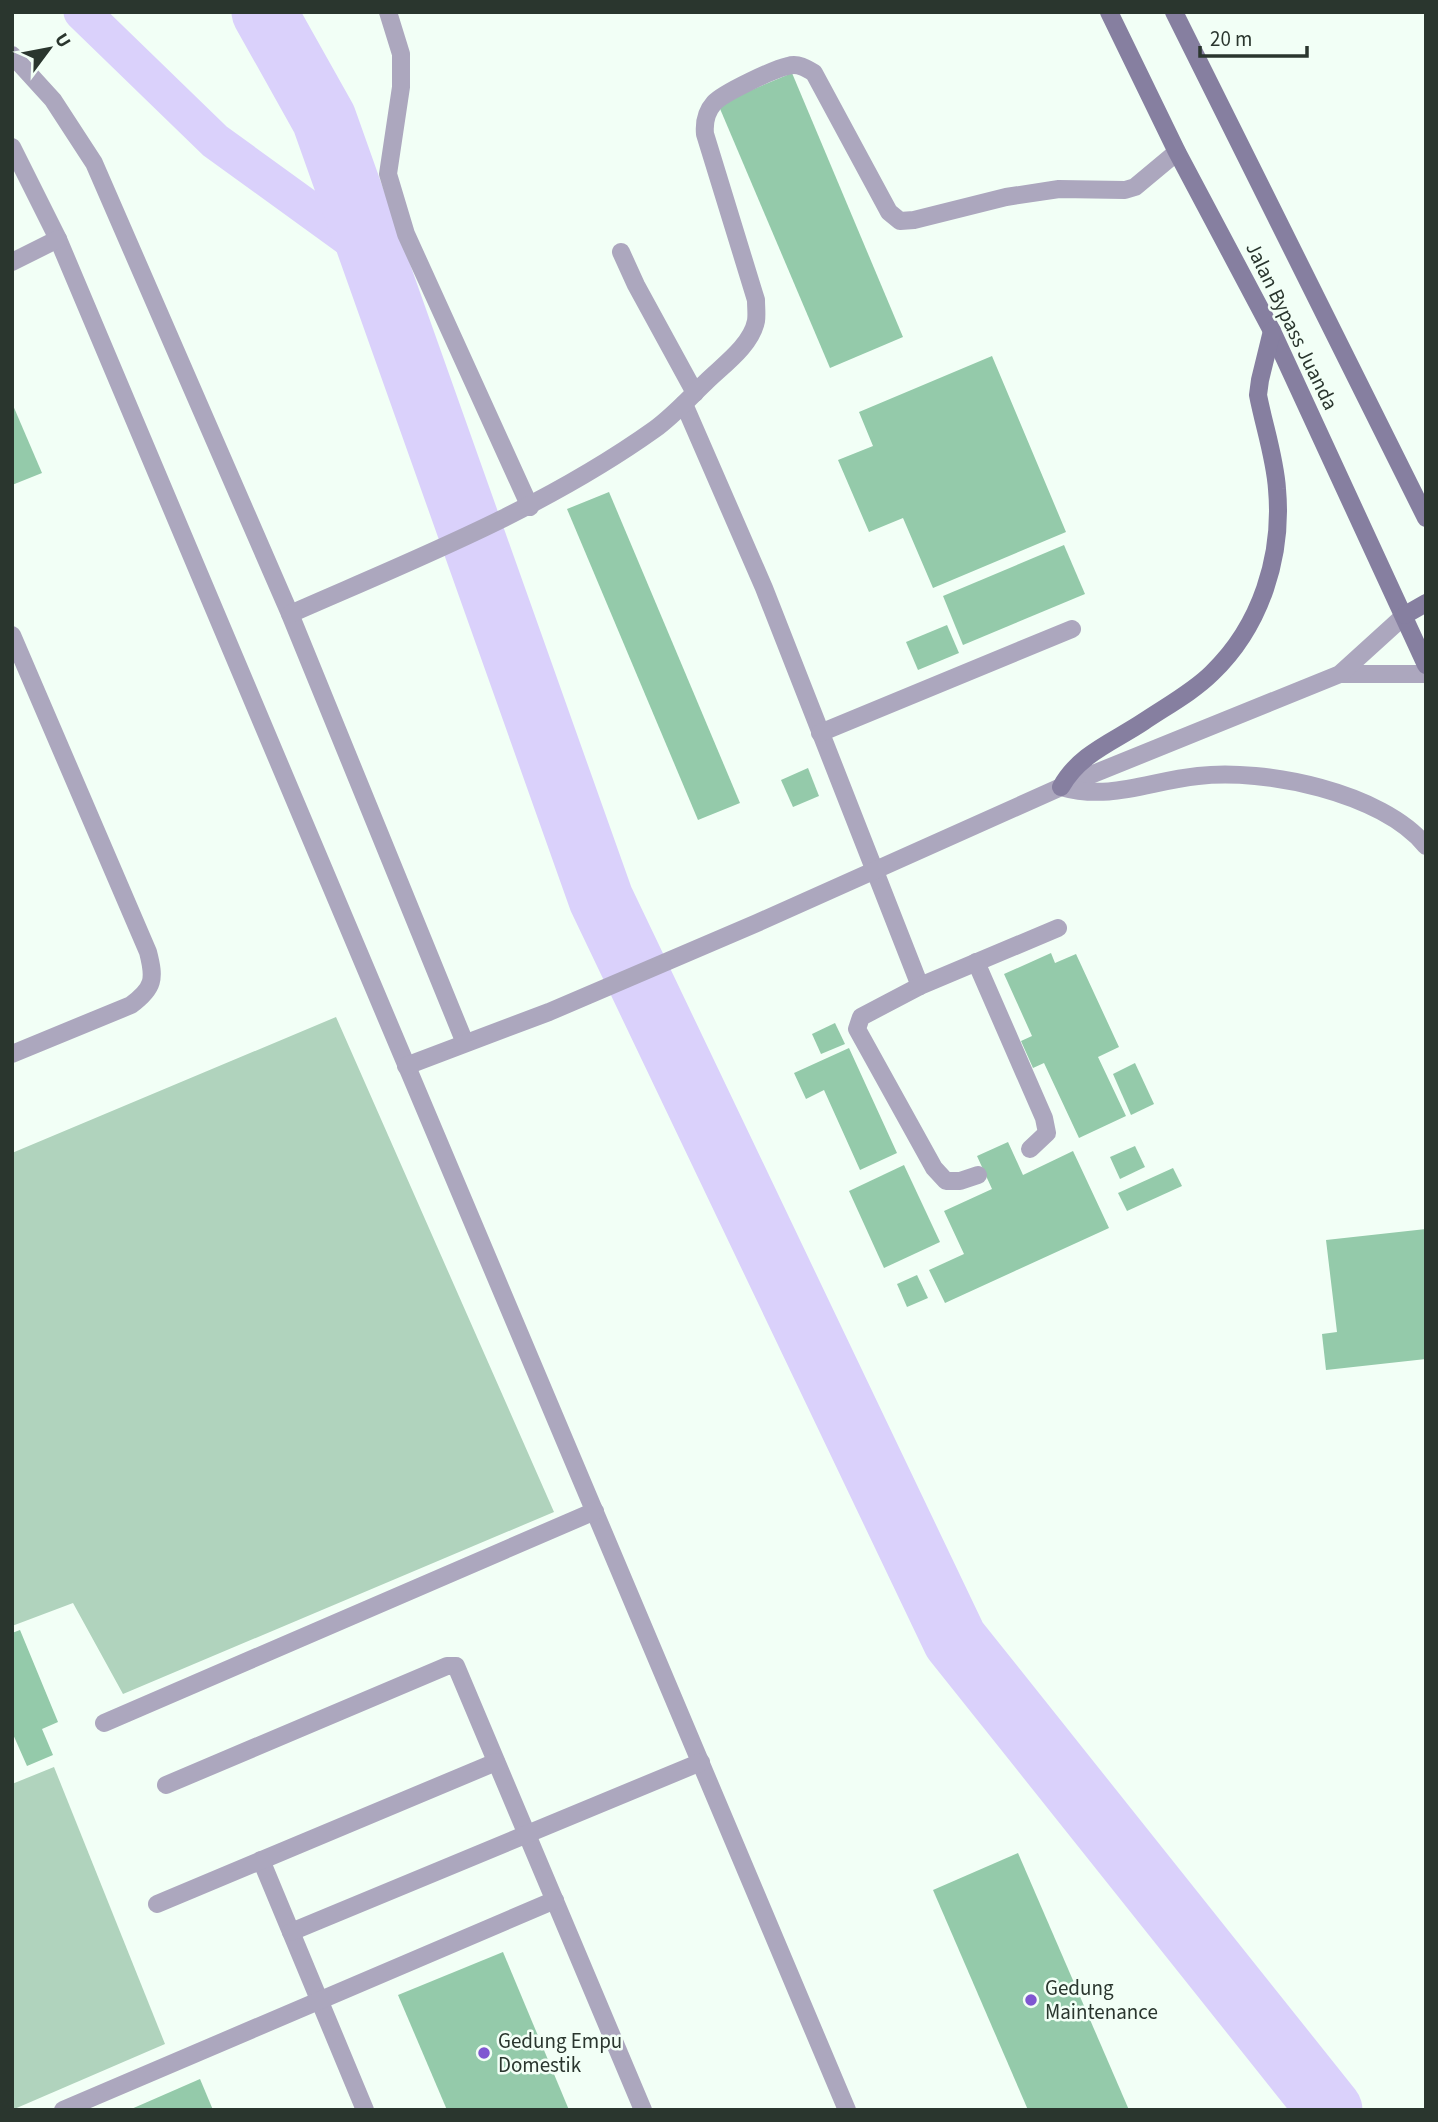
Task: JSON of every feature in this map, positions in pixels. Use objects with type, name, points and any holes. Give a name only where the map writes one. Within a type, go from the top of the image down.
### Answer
[{"type":"main road","name":"Jalan Bypass Juanda","points":[[1109,12],[1177,152],[1272,331],[1426,665]]},
{"type":"main road","name":"Jalan Bypass Juanda","points":[[1174,12],[1426,518]]},
{"type":"main road","points":[[1061,788],[1077,764],[1088,755],[1140,724],[1210,676],[1231,654],[1250,624],[1266,587],[1278,523],[1277,487],[1258,395],[1259,380],[1272,331]]},
{"type":"main road","points":[[1405,615],[1426,603]]},
{"type":"street","points":[[388,12],[401,54],[401,87],[388,174],[397,208],[522,511]]},
{"type":"street","points":[[12,55],[53,100],[94,163],[290,614],[465,1042]]},
{"type":"street","points":[[290,614],[522,511],[655,429],[738,351],[750,336],[756,322],[756,300],[705,134],[706,115],[715,102],[730,92],[789,66],[803,66],[814,73],[889,212],[900,221],[914,220],[1006,197],[1059,189],[1125,190],[1135,187],[1177,152]]},
{"type":"street","points":[[12,147],[58,240],[847,2110]]},
{"type":"street","points":[[12,262],[58,240]]},
{"type":"street","points":[[621,252],[690,398],[920,986]]},
{"type":"street","points":[[406,1066],[549,1012],[1061,788],[1340,674],[1405,615]]},
{"type":"street","points":[[820,733],[1072,629]]},
{"type":"street","points":[[12,635],[148,952],[152,982],[144,995],[131,1004],[12,1054]]},
{"type":"street","points":[[1340,674],[1426,674]]},
{"type":"street","points":[[1061,788],[1082,793],[1103,793],[1199,775],[1271,779],[1328,788],[1385,813],[1418,836],[1426,846]]},
{"type":"street","points":[[978,1175],[960,1181],[946,1181],[934,1167],[858,1029],[860,1017],[920,986],[1058,928]]},
{"type":"street","points":[[976,962],[1044,1118],[1047,1133],[1030,1149]]},
{"type":"street","points":[[104,1723],[595,1511]]},
{"type":"street","points":[[166,1785],[451,1665],[459,1669],[643,2110]]},
{"type":"street","points":[[156,1904],[496,1762]]},
{"type":"street","points":[[291,1932],[701,1762]]},
{"type":"street","points":[[261,1860],[365,2110]]},
{"type":"street","points":[[63,2110],[555,1900]]},
{"type":"green space","points":[[336,1017],[554,1512],[123,1694],[73,1603],[12,1626],[12,1153]]},
{"type":"green space","points":[[54,1767],[165,2044],[12,2110],[12,1784]]},
{"type":"building","points":[[792,73],[903,337],[830,368],[718,104]]},
{"type":"building","points":[[992,356],[1066,532],[933,588],[903,518],[869,532],[838,460],[873,446],[859,412]]},
{"type":"building","points":[[12,403],[42,473],[12,485]]},
{"type":"building","points":[[609,492],[740,803],[698,820],[567,509]]},
{"type":"building","points":[[1064,545],[1085,594],[963,645],[943,596]]},
{"type":"building","points":[[947,625],[959,653],[918,670],[906,642]]},
{"type":"building","points":[[808,768],[819,796],[793,807],[781,780]]},
{"type":"building","points":[[1051,953],[1055,963],[1076,954],[1119,1047],[1098,1057],[1126,1116],[1079,1138],[1044,1063],[1033,1068],[1021,1041],[1032,1036],[1004,974]]},
{"type":"building","points":[[835,1023],[845,1044],[821,1054],[812,1034]]},
{"type":"building","points":[[849,1048],[897,1153],[860,1170],[824,1090],[806,1099],[794,1073]]},
{"type":"building","points":[[1135,1063],[1154,1104],[1131,1115],[1113,1074]]},
{"type":"building","points":[[1008,1142],[1023,1175],[1073,1151],[1109,1228],[945,1303],[929,1270],[964,1254],[944,1211],[992,1189],[977,1156]]},
{"type":"building","points":[[1135,1146],[1145,1167],[1120,1179],[1110,1157]]},
{"type":"building","points":[[904,1165],[940,1242],[884,1268],[849,1191]]},
{"type":"building","points":[[1173,1168],[1182,1186],[1127,1211],[1118,1193]]},
{"type":"building","points":[[1426,1229],[1426,1359],[1326,1370],[1322,1334],[1337,1332],[1326,1240]]},
{"type":"building","points":[[917,1275],[928,1298],[907,1307],[897,1284]]},
{"type":"building","points":[[20,1630],[58,1722],[42,1729],[53,1755],[27,1766],[12,1732],[12,1633]]},
{"type":"building","name":"Gedung Maintenance","points":[[1018,1853],[1129,2110],[1028,2110],[933,1890]]},
{"type":"building","name":"Gedung Empu Domestik","points":[[503,1952],[569,2110],[447,2110],[398,1995]]},
{"type":"building","points":[[200,2079],[213,2110],[129,2110]]},
{"type":"waterway","points":[[82,12],[215,141],[371,254]]},
{"type":"waterway","points":[[264,12],[324,119],[601,899],[955,1640],[1330,2110]]},
{"type":"place","name":"Gedung Maintenance","points":[[1031,2000]]},
{"type":"place","name":"Gedung Empu Domestik","points":[[484,2053]]}]
